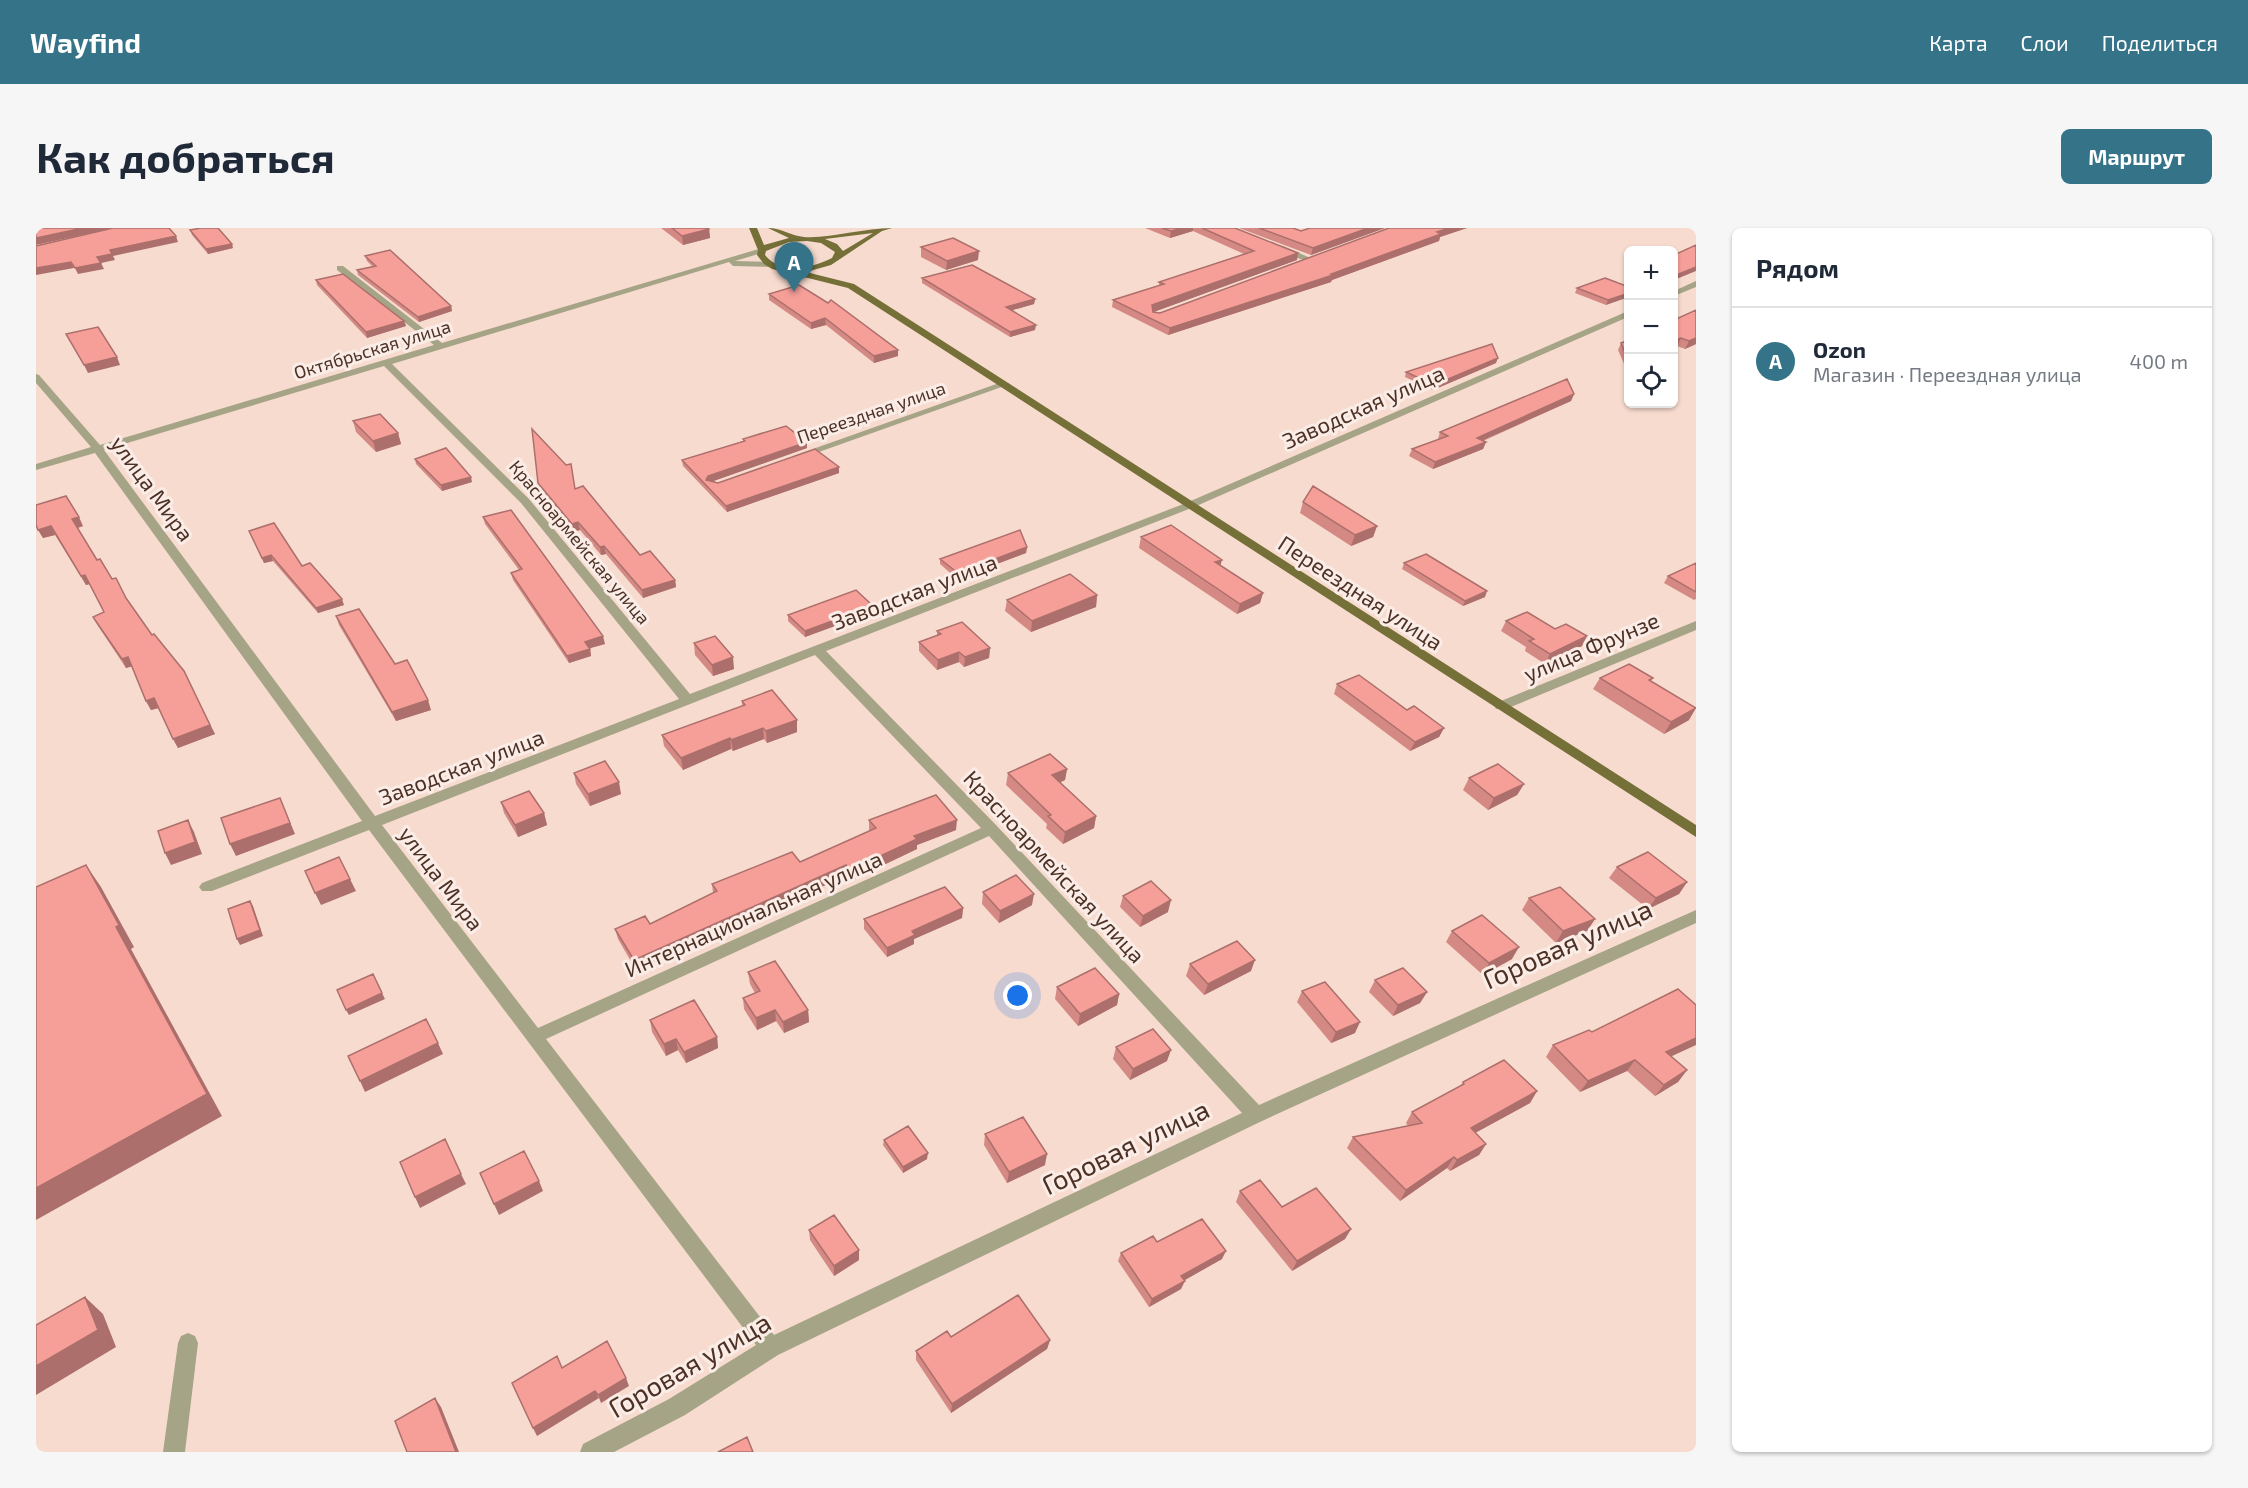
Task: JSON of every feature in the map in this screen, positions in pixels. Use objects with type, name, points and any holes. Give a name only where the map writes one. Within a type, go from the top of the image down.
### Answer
[{"type":"main road","points":[[753,228],[764,261],[782,268],[814,268],[834,261],[886,228]]},
{"type":"main road","points":[[772,228],[803,239]]},
{"type":"main road","points":[[762,250],[772,244],[886,228]]},
{"type":"main road","name":"Переездная улица","points":[[803,239],[834,246],[839,252],[834,261],[851,286]]},
{"type":"main road","name":"Переездная улица","points":[[782,268],[851,286],[1696,831]]},
{"type":"street","points":[[1269,244],[1311,260]]},
{"type":"street","name":"Октябрьская улица","points":[[36,467],[96,447],[387,363],[762,250]]},
{"type":"street","points":[[1300,264],[1322,256]]},
{"type":"street","name":"Октябрьская улица","points":[[718,262],[771,265]]},
{"type":"street","points":[[340,268],[441,346]]},
{"type":"street","points":[[1678,292],[1696,284]]},
{"type":"street","name":"Заводская улица","points":[[207,887],[1190,505],[1624,316]]},
{"type":"street","name":"Красноармейская улица","points":[[387,363],[525,501],[687,700]]},
{"type":"street","name":"улица Мира","points":[[36,376],[96,447],[372,823],[771,1348]]},
{"type":"street","name":"Переездная улица","points":[[781,461],[1005,384]]},
{"type":"street","name":"улица Фрунзе","points":[[1501,706],[1696,625]]},
{"type":"street","name":"Красноармейская улица","points":[[818,651],[991,829],[1256,1115]]},
{"type":"street","name":"Интернациональная улица","points":[[534,1037],[991,829]]},
{"type":"street","name":"Горовая улица","points":[[591,1452],[677,1407],[771,1348],[1256,1115],[1696,916]]},
{"type":"street","points":[[174,1452],[188,1343]]},
{"type":"building","points":[[36,228],[83,228],[36,238]]},
{"type":"building","points":[[113,228],[169,228],[176,236],[110,250],[112,254],[97,257],[101,263],[75,268],[71,262],[36,268],[36,246]]},
{"type":"building","points":[[218,228],[232,244],[206,249],[190,230]]},
{"type":"building","points":[[672,228],[708,228],[709,229],[682,236]]},
{"type":"building","points":[[1162,228],[1182,228],[1171,231]]},
{"type":"building","points":[[1202,228],[1235,228],[1298,253],[1152,305],[1153,312],[1160,313],[1389,228],[1449,228],[1437,232],[1441,234],[1331,274],[1333,275],[1170,328],[1113,300],[1164,284],[1159,282],[1254,251]]},
{"type":"building","points":[[1259,228],[1293,228],[1301,231],[1310,228],[1368,228],[1313,248]]},
{"type":"building","points":[[953,238],[979,251],[947,261],[921,247]]},
{"type":"building","points":[[1696,245],[1696,267],[1678,274],[1678,253]]},
{"type":"building","points":[[390,250],[451,306],[418,317],[357,270],[376,266],[365,256]]},
{"type":"building","points":[[972,265],[1035,299],[1006,307],[1036,325],[1010,332],[922,278]]},
{"type":"building","points":[[343,274],[404,321],[366,332],[316,280]]},
{"type":"building","points":[[1605,278],[1624,285],[1624,295],[1608,300],[1577,288]]},
{"type":"building","points":[[799,285],[828,303],[831,300],[898,350],[874,356],[825,318],[811,323],[769,294]]},
{"type":"building","points":[[1696,310],[1696,338],[1689,341],[1678,339],[1678,318]]},
{"type":"building","points":[[98,327],[117,357],[84,365],[66,334]]},
{"type":"building","points":[[1492,344],[1498,358],[1434,385],[1406,372]]},
{"type":"building","points":[[1567,379],[1574,394],[1477,438],[1486,442],[1435,462],[1412,449],[1448,436],[1440,432]]},
{"type":"building","points":[[380,414],[398,433],[373,441],[353,421]]},
{"type":"building","points":[[786,426],[807,442],[708,476],[706,480],[718,483],[815,449],[839,467],[726,506],[682,460],[745,441],[743,439]]},
{"type":"building","points":[[532,429],[566,465],[571,464],[575,489],[583,486],[640,555],[650,551],[675,580],[642,590],[604,546],[600,547],[578,522],[572,524],[538,483]]},
{"type":"building","points":[[446,448],[471,477],[441,485],[415,459]]},
{"type":"building","points":[[1313,486],[1377,526],[1355,535],[1303,502]]},
{"type":"building","points":[[66,496],[79,517],[72,519],[97,560],[100,559],[112,579],[116,578],[126,598],[152,635],[154,634],[184,671],[210,725],[173,739],[154,698],[146,701],[128,657],[122,659],[93,617],[104,612],[85,575],[81,576],[51,526],[38,530],[36,505]]},
{"type":"building","points":[[511,510],[603,636],[585,642],[590,649],[567,656],[511,573],[522,569],[483,517]]},
{"type":"building","points":[[274,523],[302,566],[310,563],[342,599],[316,608],[271,555],[262,558],[249,531]]},
{"type":"building","points":[[1171,525],[1222,560],[1215,562],[1263,593],[1240,604],[1141,537]]},
{"type":"building","points":[[1020,530],[1027,547],[958,573],[940,559]]},
{"type":"building","points":[[1426,554],[1487,591],[1465,601],[1404,563]]},
{"type":"building","points":[[1696,563],[1696,592],[1668,576]]},
{"type":"building","points":[[1070,574],[1097,595],[1032,621],[1007,600]]},
{"type":"building","points":[[856,590],[873,606],[805,631],[788,615]]},
{"type":"building","points":[[359,609],[395,664],[407,660],[428,700],[392,712],[336,616]]},
{"type":"building","points":[[1527,612],[1555,629],[1566,624],[1587,636],[1550,654],[1529,641],[1534,639],[1506,621]]},
{"type":"building","points":[[962,622],[990,648],[965,657],[959,652],[938,660],[919,642],[941,634],[937,631]]},
{"type":"building","points":[[715,636],[733,657],[712,665],[694,643]]},
{"type":"building","points":[[1629,664],[1653,678],[1649,680],[1696,708],[1671,722],[1600,678]]},
{"type":"building","points":[[1359,675],[1407,710],[1414,706],[1444,728],[1415,742],[1337,684]]},
{"type":"building","points":[[772,690],[797,720],[766,731],[763,728],[731,740],[730,738],[681,758],[662,735],[745,705],[742,701]]},
{"type":"building","points":[[1050,754],[1067,769],[1052,775],[1096,816],[1065,832],[1008,773]]},
{"type":"building","points":[[605,761],[619,782],[588,794],[574,773]]},
{"type":"building","points":[[1498,764],[1524,784],[1494,798],[1469,778]]},
{"type":"building","points":[[529,791],[544,813],[515,825],[501,802]]},
{"type":"building","points":[[936,795],[957,820],[914,836],[917,839],[850,870],[846,865],[634,960],[615,929],[645,916],[650,924],[717,891],[712,884],[792,852],[800,862],[876,828],[869,820]]},
{"type":"building","points":[[280,798],[290,823],[230,844],[221,818]]},
{"type":"building","points":[[188,820],[195,842],[165,853],[158,831]]},
{"type":"building","points":[[1648,852],[1687,882],[1656,898],[1617,867]]},
{"type":"building","points":[[339,857],[350,879],[315,893],[305,871]]},
{"type":"building","points":[[86,865],[119,925],[116,927],[207,1094],[36,1188],[36,887]]},
{"type":"building","points":[[1016,875],[1034,894],[1000,911],[983,892]]},
{"type":"building","points":[[1151,881],[1171,900],[1143,916],[1123,896]]},
{"type":"building","points":[[945,887],[963,908],[912,931],[915,935],[887,948],[864,919]]},
{"type":"building","points":[[1560,887],[1595,919],[1563,931],[1529,898]]},
{"type":"building","points":[[250,901],[260,930],[237,939],[228,909]]},
{"type":"building","points":[[1482,915],[1519,947],[1489,963],[1452,931]]},
{"type":"building","points":[[1237,941],[1255,960],[1208,984],[1190,964]]},
{"type":"building","points":[[775,961],[808,1010],[783,1022],[775,1010],[756,1018],[743,998],[760,991],[748,972]]},
{"type":"building","points":[[1095,968],[1119,994],[1080,1014],[1057,987]]},
{"type":"building","points":[[1403,968],[1427,992],[1398,1005],[1375,980]]},
{"type":"building","points":[[373,974],[382,993],[346,1010],[337,990]]},
{"type":"building","points":[[1325,982],[1360,1022],[1336,1032],[1302,991]]},
{"type":"building","points":[[1678,989],[1696,1005],[1696,1038],[1666,1052],[1687,1070],[1664,1085],[1635,1060],[1588,1081],[1553,1045],[1589,1030],[1592,1032]]},
{"type":"building","points":[[694,1000],[717,1037],[684,1052],[676,1039],[664,1044],[650,1020]]},
{"type":"building","points":[[426,1019],[438,1043],[360,1081],[348,1056]]},
{"type":"building","points":[[1153,1029],[1171,1050],[1133,1069],[1116,1047]]},
{"type":"building","points":[[1504,1060],[1537,1091],[1471,1128],[1486,1144],[1457,1160],[1454,1157],[1406,1190],[1353,1137],[1422,1123],[1412,1112]]},
{"type":"building","points":[[1023,1117],[1047,1154],[1009,1172],[985,1134]]},
{"type":"building","points":[[908,1126],[928,1153],[903,1167],[884,1140]]},
{"type":"building","points":[[445,1139],[461,1174],[415,1197],[400,1162]]},
{"type":"building","points":[[524,1151],[539,1181],[494,1204],[480,1173]]},
{"type":"building","points":[[1260,1180],[1282,1207],[1316,1188],[1351,1229],[1297,1261],[1240,1191]]},
{"type":"building","points":[[834,1215],[859,1250],[834,1266],[809,1230]]},
{"type":"building","points":[[1202,1219],[1226,1251],[1181,1276],[1185,1281],[1152,1299],[1121,1253],[1153,1236],[1157,1242]]},
{"type":"building","points":[[1018,1295],[1050,1340],[952,1404],[916,1351],[947,1331],[951,1337]]},
{"type":"building","points":[[85,1297],[98,1330],[36,1366],[36,1325]]},
{"type":"building","points":[[607,1341],[626,1378],[598,1395],[595,1391],[533,1428],[512,1383],[557,1356],[562,1368]]},
{"type":"building","points":[[435,1398],[456,1452],[407,1452],[395,1421]]},
{"type":"building","points":[[747,1437],[753,1452],[718,1452]]},
{"type":"place","name":"Ozon","points":[[794,292]]}]
